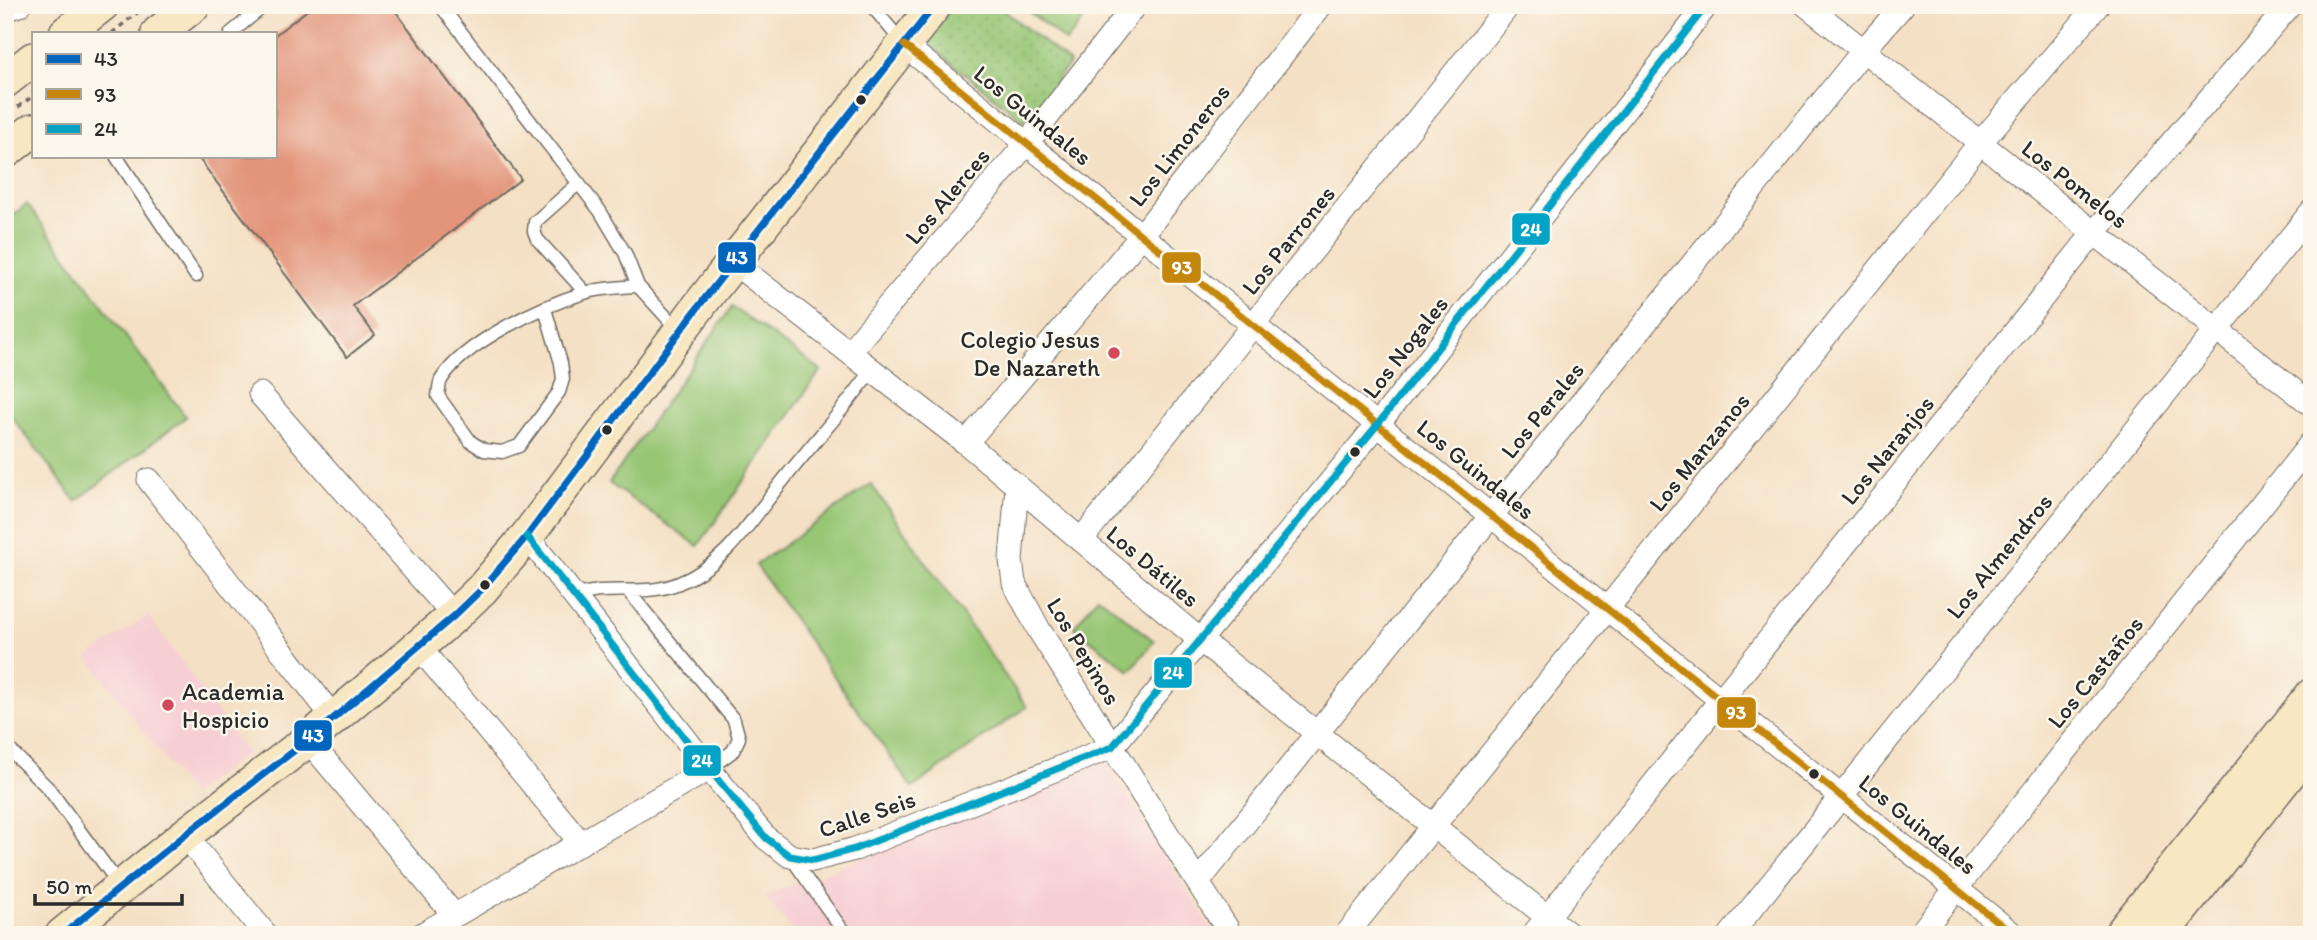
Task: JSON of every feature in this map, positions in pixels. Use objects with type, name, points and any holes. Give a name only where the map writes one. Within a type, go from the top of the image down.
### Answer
[{"type":"street","points":[[5,10],[19,5]]},
{"type":"street","points":[[159,32],[194,5]]},
{"type":"street","points":[[62,935],[308,740],[419,647],[482,589],[527,536],[680,332],[934,5]]},
{"type":"street","name":"Los Alerces","points":[[849,352],[1027,143],[1135,5]]},
{"type":"street","name":"Los Limoneros","points":[[966,443],[1142,235],[1321,5]]},
{"type":"street","name":"Los Parrones","points":[[1081,540],[1509,5]]},
{"type":"street","name":"Los Nogales","points":[[1112,747],[1378,425],[1707,5]]},
{"type":"street","name":"Los Pomelos","points":[[1806,5],[2312,405]]},
{"type":"street","name":"Los Perales","points":[[1198,882],[1863,51],[1903,5]]},
{"type":"street","name":"Los Manzanos","points":[[1346,935],[1980,143],[2098,5]]},
{"type":"street","name":"Los Naranjos","points":[[1533,935],[2094,233],[2290,5]]},
{"type":"street","name":"Los Guindales","points":[[904,45],[2014,935]]},
{"type":"street","points":[[5,81],[32,60]]},
{"type":"street","points":[[5,152],[32,131]]},
{"type":"street","name":"Los Almendros","points":[[1730,935],[2312,211]]},
{"type":"street","name":"Los Dátiles","points":[[734,263],[966,443],[1200,640],[1570,935]]},
{"type":"street","points":[[260,394],[454,616]]},
{"type":"street","name":"Los Castaños","points":[[1919,935],[2312,442]]},
{"type":"street","points":[[149,480],[334,718]]},
{"type":"street","name":"Los Pepinos","points":[[1017,486],[1011,561],[1014,583],[1039,629],[1231,935]]},
{"type":"street","points":[[527,536],[709,769],[766,838],[790,856]]},
{"type":"street","points":[[419,647],[580,842]]},
{"type":"street","points":[[2120,935],[2312,695]]},
{"type":"street","points":[[308,740],[454,915]]},
{"type":"street","points":[[2161,935],[2312,745]]},
{"type":"street","name":"Calle Seis","points":[[790,856],[813,860],[855,849],[1112,747]]},
{"type":"street","points":[[421,935],[709,769]]},
{"type":"street","points":[[185,835],[266,935]]},
{"type":"lane","points":[[232,32],[265,5]]},
{"type":"lane","points":[[440,5],[600,211],[625,253],[638,286],[680,332]]},
{"type":"lane","points":[[871,5],[904,45]]},
{"type":"lane","points":[[117,158],[196,276]]},
{"type":"lane","points":[[579,183],[535,222],[534,231],[537,239],[585,292]]},
{"type":"lane","points":[[545,309],[561,363],[563,379],[559,392],[519,446],[502,452],[484,450],[471,442],[438,396],[440,382],[458,359],[494,333],[545,309],[585,292],[638,286]]},
{"type":"lane","points":[[573,595],[600,591],[646,591],[677,584],[707,569],[721,557],[848,404],[872,370]]},
{"type":"lane","points":[[628,591],[734,720],[740,738],[733,751],[709,769]]},
{"type":"lane","points":[[5,746],[49,789],[121,887]]},
{"type":"lane","points":[[790,856],[846,935]]},
{"type":"path","points":[[92,18],[147,5]]},
{"type":"shaded area","name":"Academia Hospicio","points":[[148,615],[247,753],[191,795],[88,657]]},
{"type":"shaded area","points":[[1106,761],[1216,935],[795,935],[765,896]]},
{"type":"green space","points":[[954,5],[997,5],[1070,63],[1024,121],[925,42]]},
{"type":"green space","points":[[1021,5],[1083,5],[1090,11],[1066,42]]},
{"type":"green space","points":[[27,204],[186,417],[76,501],[5,408],[5,221]]},
{"type":"green space","points":[[732,307],[821,370],[698,546],[609,483]]},
{"type":"green space","points":[[871,484],[1027,707],[912,788],[756,565]]},
{"type":"green space","points":[[1098,596],[1154,641],[1130,671],[1074,627]]},
{"type":"building","points":[[314,5],[391,5],[521,179],[353,306],[375,335],[347,357],[198,158],[276,158],[276,34]]},
{"type":"transit line","name":"43","points":[[62,935],[308,740],[482,589],[527,536],[702,302],[935,5]]},
{"type":"transit line","name":"24","points":[[527,536],[709,769],[766,838],[790,856],[813,860],[855,849],[1112,747],[1378,424],[1707,5]]},
{"type":"transit line","name":"93","points":[[904,45],[2014,935]]},
{"type":"place","name":"Colegio Jesus De Nazareth","points":[[1114,353]]},
{"type":"place","name":"Academia Hospicio","points":[[168,705]]}]
